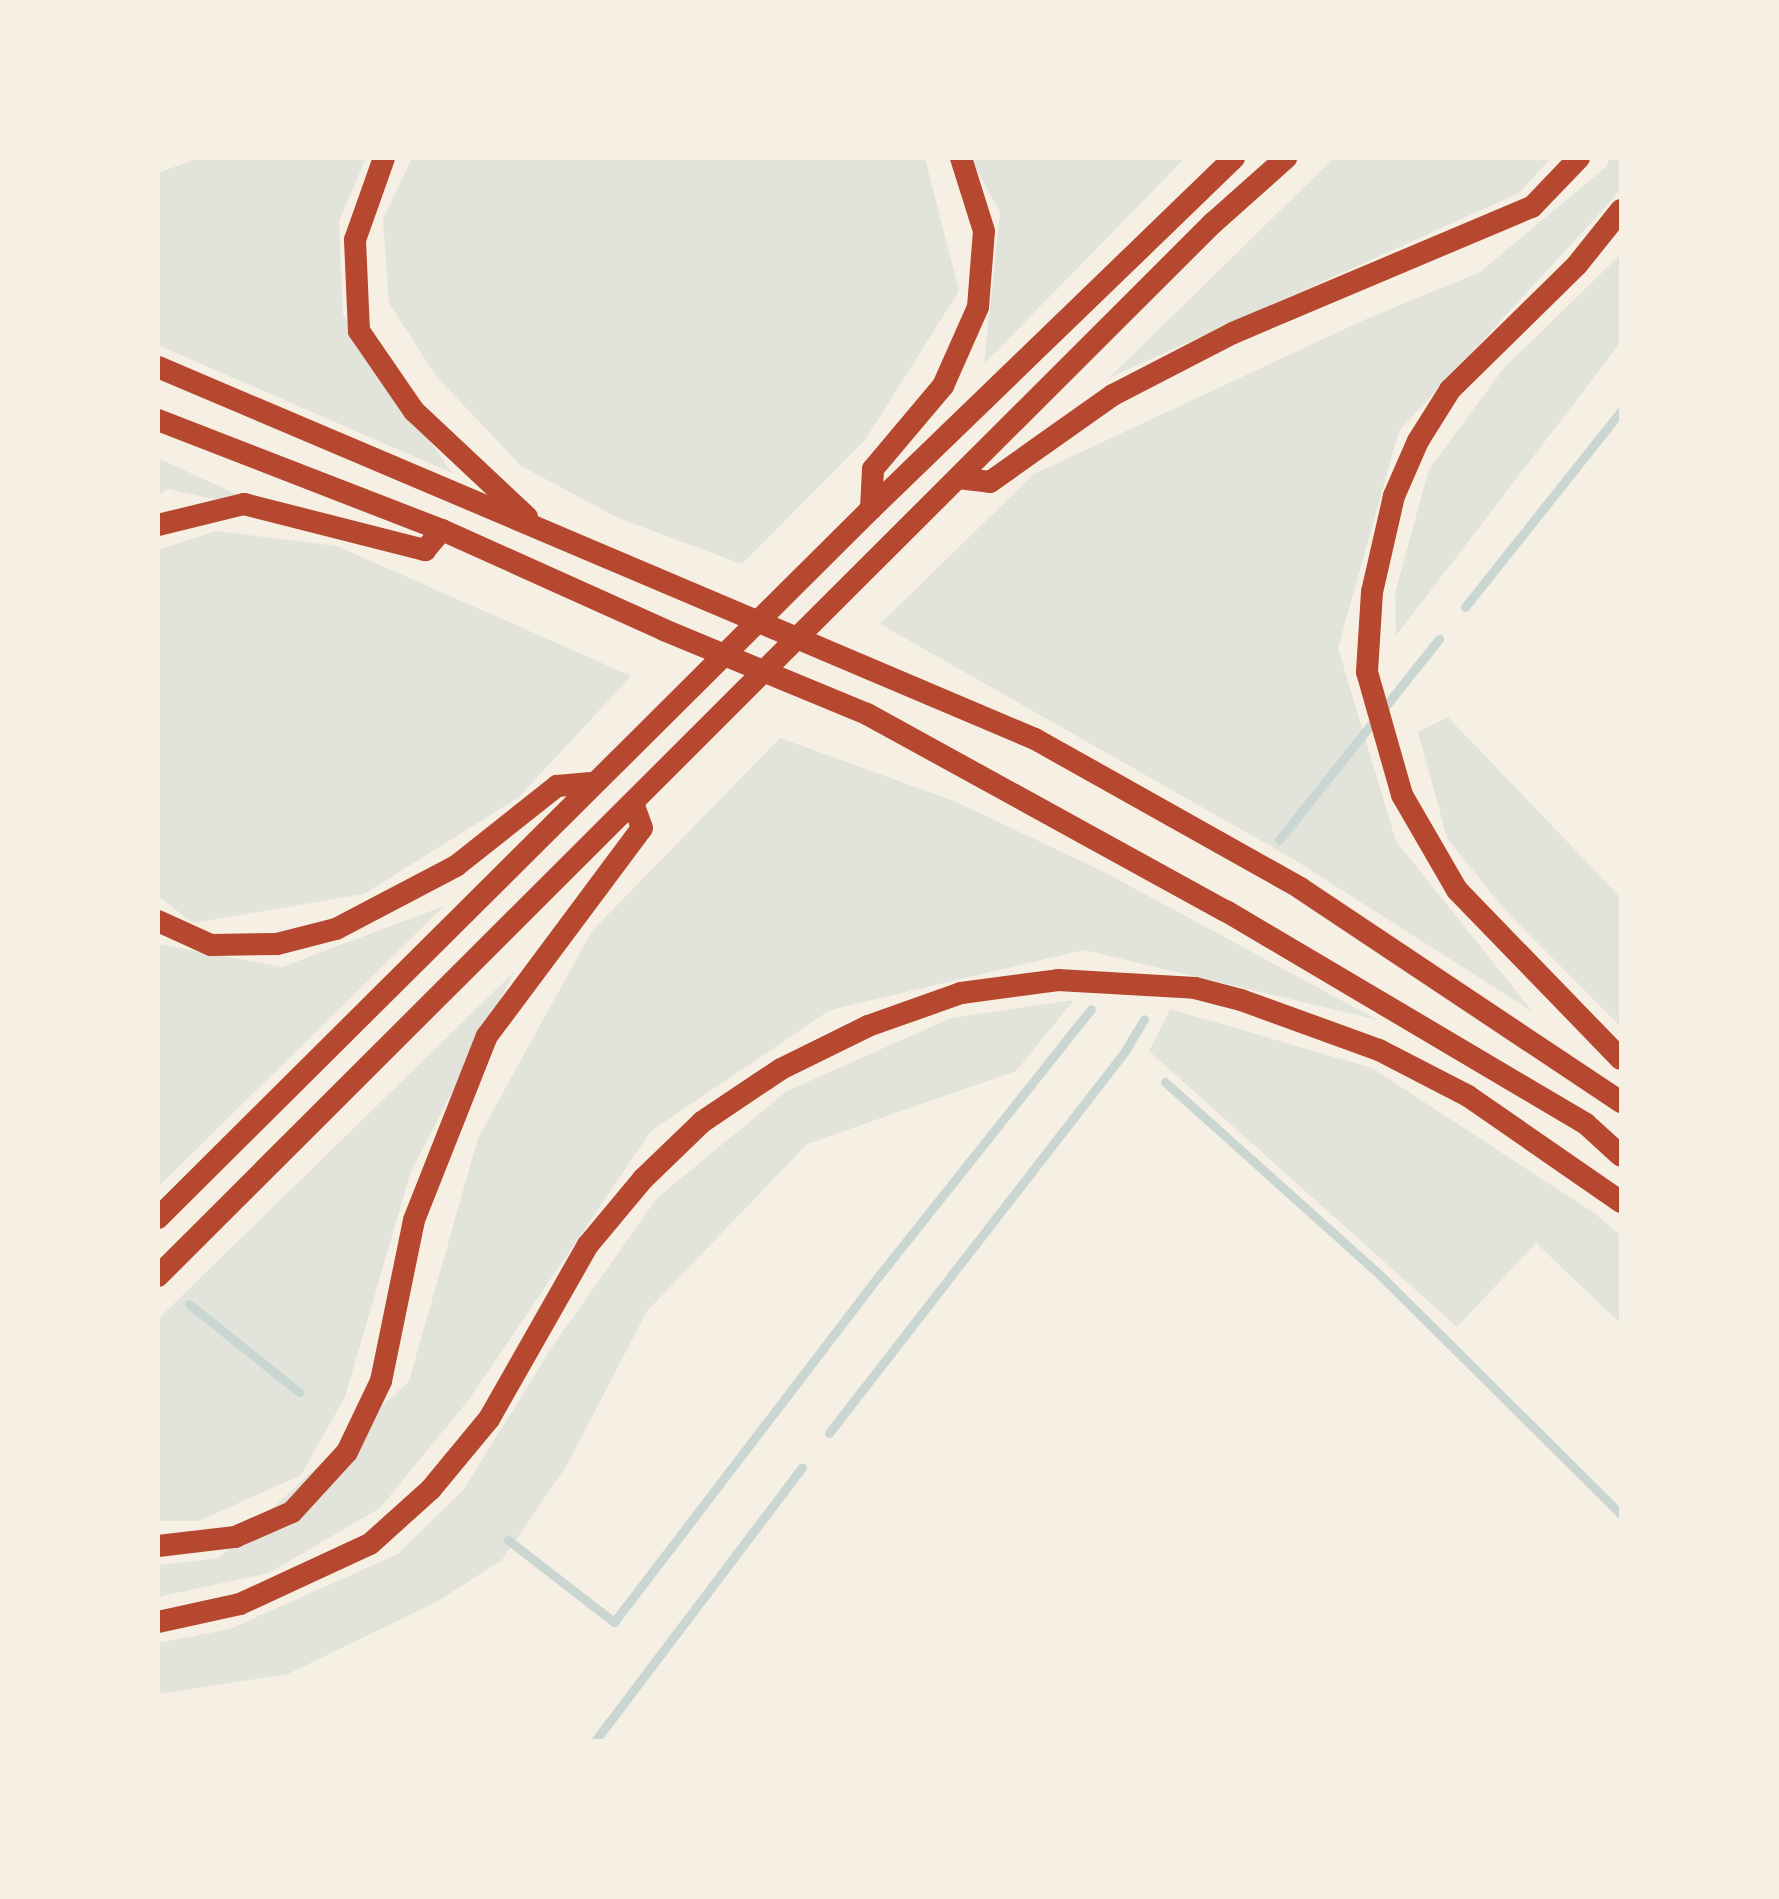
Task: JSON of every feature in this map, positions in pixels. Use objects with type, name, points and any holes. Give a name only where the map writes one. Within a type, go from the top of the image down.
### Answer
[{"type":"highway","points":[[384,158],[355,240],[359,331],[414,411],[540,529]]},
{"type":"highway","points":[[871,509],[873,469],[943,386],[978,307],[984,231],[961,158]]},
{"type":"highway","points":[[158,1218],[871,509],[1234,158]]},
{"type":"highway","points":[[158,1276],[1213,223],[1286,158]]},
{"type":"highway","points":[[958,478],[990,482],[1113,395],[1233,333],[1532,207],[1579,158]]},
{"type":"highway","points":[[1621,210],[1577,265],[1450,390],[1418,441],[1394,496],[1372,592],[1367,672],[1402,795],[1457,890],[1621,1059]]},
{"type":"highway","points":[[158,367],[1035,739],[1300,888],[1621,1102]]},
{"type":"highway","points":[[158,420],[442,530],[664,630],[867,714],[1226,911],[1586,1124],[1621,1156]]},
{"type":"highway","points":[[158,525],[244,504],[425,550],[442,530]]},
{"type":"highway","points":[[158,921],[211,945],[277,944],[336,929],[456,866],[557,786],[594,783]]},
{"type":"highway","points":[[158,1546],[235,1537],[292,1512],[347,1452],[381,1381],[414,1220],[487,1036],[642,828],[633,803]]},
{"type":"highway","points":[[158,1622],[240,1604],[370,1544],[431,1489],[489,1419],[588,1245],[643,1179],[702,1122],[781,1069],[868,1026],[961,993],[1058,980],[1195,988],[1241,1000],[1379,1050],[1468,1096],[1621,1202]]},
{"type":"shaded area","points":[[199,158],[366,158],[339,221],[343,315],[452,473],[158,345],[158,173]]},
{"type":"shaded area","points":[[412,158],[925,158],[959,291],[865,440],[742,564],[618,518],[521,466],[436,376],[389,303],[383,219]]},
{"type":"shaded area","points":[[970,158],[1185,158],[984,364],[1000,212]]},
{"type":"shaded area","points":[[1334,158],[1551,158],[1519,193],[1109,378]]},
{"type":"shaded area","points":[[1610,158],[1621,158],[1621,188],[1613,199],[1399,431],[1338,648],[1396,841],[1533,1012],[1293,859],[880,624],[1034,474],[1364,320],[1480,272],[1606,167]]},
{"type":"shaded area","points":[[1621,254],[1621,342],[1396,636],[1395,593],[1429,469],[1504,368]]},
{"type":"shaded area","points":[[158,458],[275,512],[167,489],[158,496]]},
{"type":"shaded area","points":[[216,531],[337,546],[631,676],[519,797],[364,894],[193,923],[158,896],[158,550]]},
{"type":"shaded area","points":[[1448,717],[1621,898],[1621,1027],[1505,910],[1447,838],[1418,732]]},
{"type":"shaded area","points":[[780,738],[954,801],[1102,871],[1378,1020],[1084,950],[830,1010],[651,1131],[470,1398],[380,1508],[269,1573],[158,1597],[158,1565],[219,1558],[409,1381],[478,1138],[592,931]]},
{"type":"shaded area","points":[[444,906],[158,1187],[158,944],[282,967]]},
{"type":"shaded area","points":[[515,971],[411,1171],[345,1397],[301,1475],[199,1521],[158,1521],[158,1319]]},
{"type":"shaded area","points":[[1074,1000],[1016,1071],[807,1144],[647,1311],[567,1465],[502,1560],[438,1601],[288,1674],[158,1694],[158,1643],[230,1629],[398,1554],[464,1489],[552,1347],[657,1198],[787,1091],[951,1018]]},
{"type":"shaded area","points":[[1170,1009],[1372,1068],[1594,1213],[1621,1236],[1621,1324],[1536,1243],[1457,1327],[1149,1051]]},
{"type":"waterway","points":[[1465,607],[1621,411]]},
{"type":"waterway","points":[[1279,840],[1439,639]]},
{"type":"waterway","points":[[508,1540],[614,1622],[881,1273],[1091,1009]]},
{"type":"waterway","points":[[829,1433],[1125,1051],[1144,1019]]},
{"type":"waterway","points":[[1165,1082],[1380,1275],[1621,1514]]},
{"type":"waterway","points":[[189,1304],[299,1392]]},
{"type":"waterway","points":[[595,1741],[802,1467]]}]
